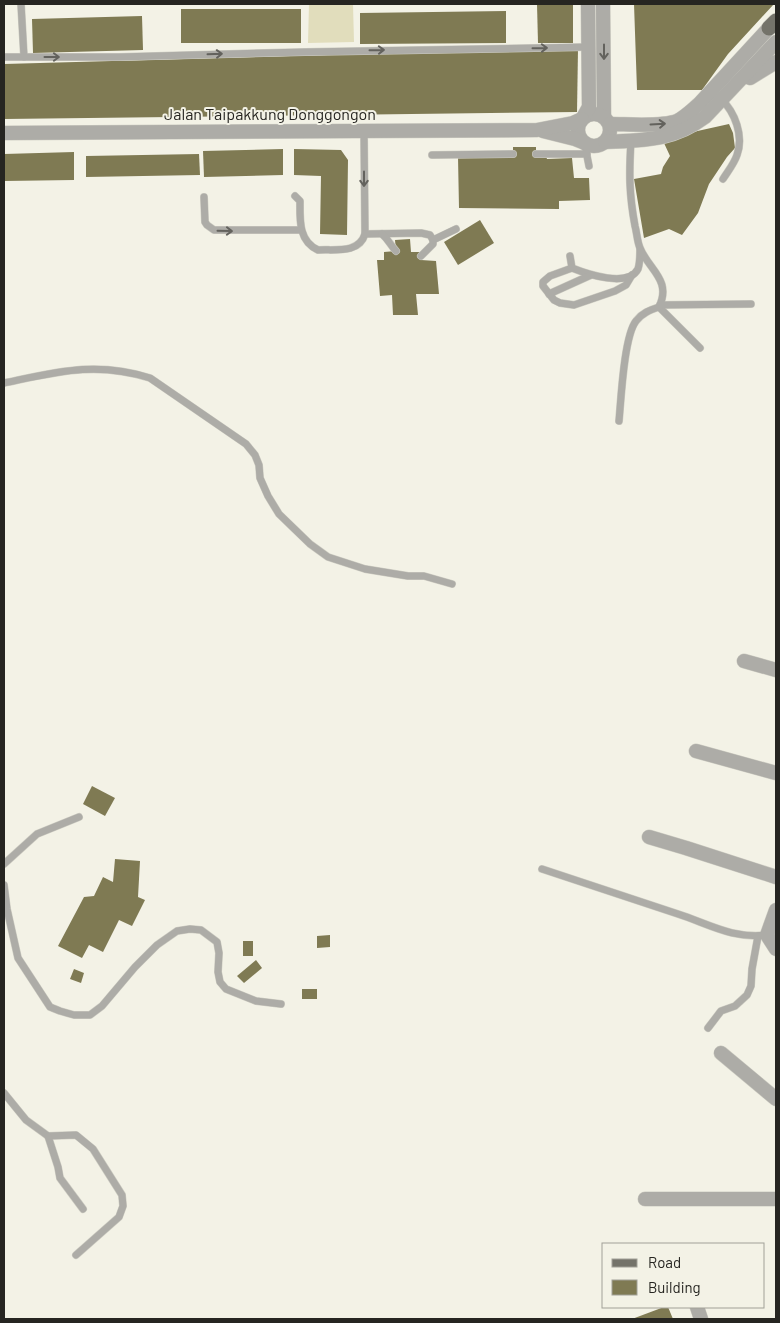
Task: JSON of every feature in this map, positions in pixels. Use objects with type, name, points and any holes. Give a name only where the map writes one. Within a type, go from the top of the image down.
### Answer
[{"type":"street","points":[[588,4],[589,107],[578,130],[586,148],[605,142],[631,141],[681,133],[724,102],[750,78],[776,62]]},
{"type":"street","points":[[604,4],[607,121],[610,134],[605,142]]},
{"type":"street","points":[[607,121],[664,124],[686,115],[699,104],[774,24]]},
{"type":"street","points":[[724,102],[776,42]]},
{"type":"street","points":[[583,118],[594,113],[622,130],[629,136],[631,141]]},
{"type":"street","name":"Jalan Taipakkung Donggongon","points":[[4,133],[537,130],[573,123],[583,118]]},
{"type":"street","name":"Jalan Taipakkung Donggongon","points":[[537,130],[575,138],[586,148]]},
{"type":"street","points":[[744,661],[776,670]]},
{"type":"street","points":[[696,751],[776,773]]},
{"type":"street","points":[[649,838],[776,877]]},
{"type":"street","points":[[776,910],[762,935],[776,949]]},
{"type":"street","points":[[721,1053],[776,1099]]},
{"type":"street","points":[[645,1199],[776,1199]]},
{"type":"lane","points":[[21,4],[24,57]]},
{"type":"lane","points":[[4,57],[119,57],[362,50],[588,47]]},
{"type":"lane","points":[[723,179],[738,154],[739,146],[738,128],[724,102]]},
{"type":"lane","points":[[295,196],[300,201],[301,230],[306,240],[318,250],[357,247],[363,241],[365,234],[364,130]]},
{"type":"lane","points":[[631,141],[629,178],[631,202],[640,249],[638,268],[626,285],[615,291],[574,305],[560,303],[543,286],[546,278],[572,268],[591,275],[623,279],[632,276]]},
{"type":"lane","points":[[536,154],[586,148],[589,166]]},
{"type":"lane","points":[[432,154],[513,154]]},
{"type":"lane","points":[[204,197],[205,222],[214,230],[301,230]]},
{"type":"lane","points":[[433,240],[456,229]]},
{"type":"lane","points":[[365,234],[421,233],[430,235],[433,244],[421,256]]},
{"type":"lane","points":[[382,234],[389,240],[396,251]]},
{"type":"lane","points":[[640,249],[662,282],[663,299],[660,306]]},
{"type":"lane","points":[[570,256],[572,268]]},
{"type":"lane","points":[[549,294],[591,275]]},
{"type":"lane","points":[[620,421],[627,346],[636,320],[646,311],[660,306],[751,304]]},
{"type":"lane","points":[[660,306],[700,348]]},
{"type":"lane","points":[[4,383],[78,370],[108,369],[150,378],[246,444],[255,455],[259,465],[260,478],[279,514],[310,544],[328,557],[365,569],[408,576],[424,576],[452,584]]},
{"type":"lane","points":[[4,864],[37,834],[79,817]]},
{"type":"lane","points":[[542,869],[737,935],[762,935],[752,969],[751,986],[747,995],[735,1006],[722,1012],[708,1028]]},
{"type":"lane","points":[[4,885],[7,909],[18,958],[50,1007],[74,1015],[90,1015],[102,1006],[157,945],[177,931],[190,929],[201,930],[217,942],[219,977],[226,990],[256,1001],[281,1004]]},
{"type":"lane","points":[[4,1093],[26,1120],[48,1136],[60,1178],[83,1209]]},
{"type":"lane","points":[[48,1136],[76,1135],[92,1149],[122,1195],[123,1206],[119,1217],[76,1255]]},
{"type":"shaded area","points":[[309,4],[353,4],[354,42],[308,43]]},
{"type":"building","points":[[537,4],[573,4],[573,43],[538,43]]},
{"type":"building","points":[[634,4],[774,4],[728,54],[702,90],[637,90]]},
{"type":"building","points":[[181,9],[301,9],[301,43],[181,43]]},
{"type":"building","points":[[506,11],[506,43],[360,44],[360,13]]},
{"type":"building","points":[[142,16],[143,50],[33,53],[32,19]]},
{"type":"building","points":[[578,48],[577,112],[4,119],[4,64]]},
{"type":"building","points":[[729,124],[733,133],[735,148],[709,184],[698,213],[682,235],[669,229],[644,238],[634,179],[661,174],[670,156],[664,143],[693,132]]},
{"type":"building","points":[[513,147],[536,147],[536,156],[546,156],[547,159],[572,158],[574,178],[589,178],[590,200],[559,201],[559,209],[459,208],[458,157],[513,156]]},
{"type":"building","points":[[283,149],[283,175],[204,177],[203,151]]},
{"type":"building","points":[[294,149],[341,150],[348,160],[347,235],[320,234],[321,176],[294,175]]},
{"type":"building","points":[[74,152],[74,180],[4,181],[4,154]]},
{"type":"building","points":[[199,154],[200,175],[86,177],[86,156]]},
{"type":"building","points":[[480,220],[494,243],[458,265],[444,242]]},
{"type":"building","points":[[410,239],[411,252],[421,252],[421,260],[436,261],[439,294],[416,294],[418,315],[393,315],[392,295],[380,296],[377,260],[384,260],[384,252],[396,251],[395,240]]},
{"type":"building","points":[[92,786],[115,798],[105,816],[83,804]]},
{"type":"building","points":[[115,859],[140,861],[138,897],[145,900],[132,926],[119,920],[103,952],[89,945],[82,958],[58,946],[84,897],[94,896],[103,877],[113,882]]},
{"type":"building","points":[[330,935],[330,947],[317,948],[317,936]]},
{"type":"building","points":[[243,941],[253,941],[253,956],[243,956]]},
{"type":"building","points":[[256,960],[262,968],[244,983],[237,976]]},
{"type":"building","points":[[74,969],[84,973],[81,983],[70,979]]},
{"type":"building","points":[[302,989],[317,989],[317,999],[302,999]]},
{"type":"building","points":[[661,1308],[668,1308],[673,1319],[632,1319]]}]
